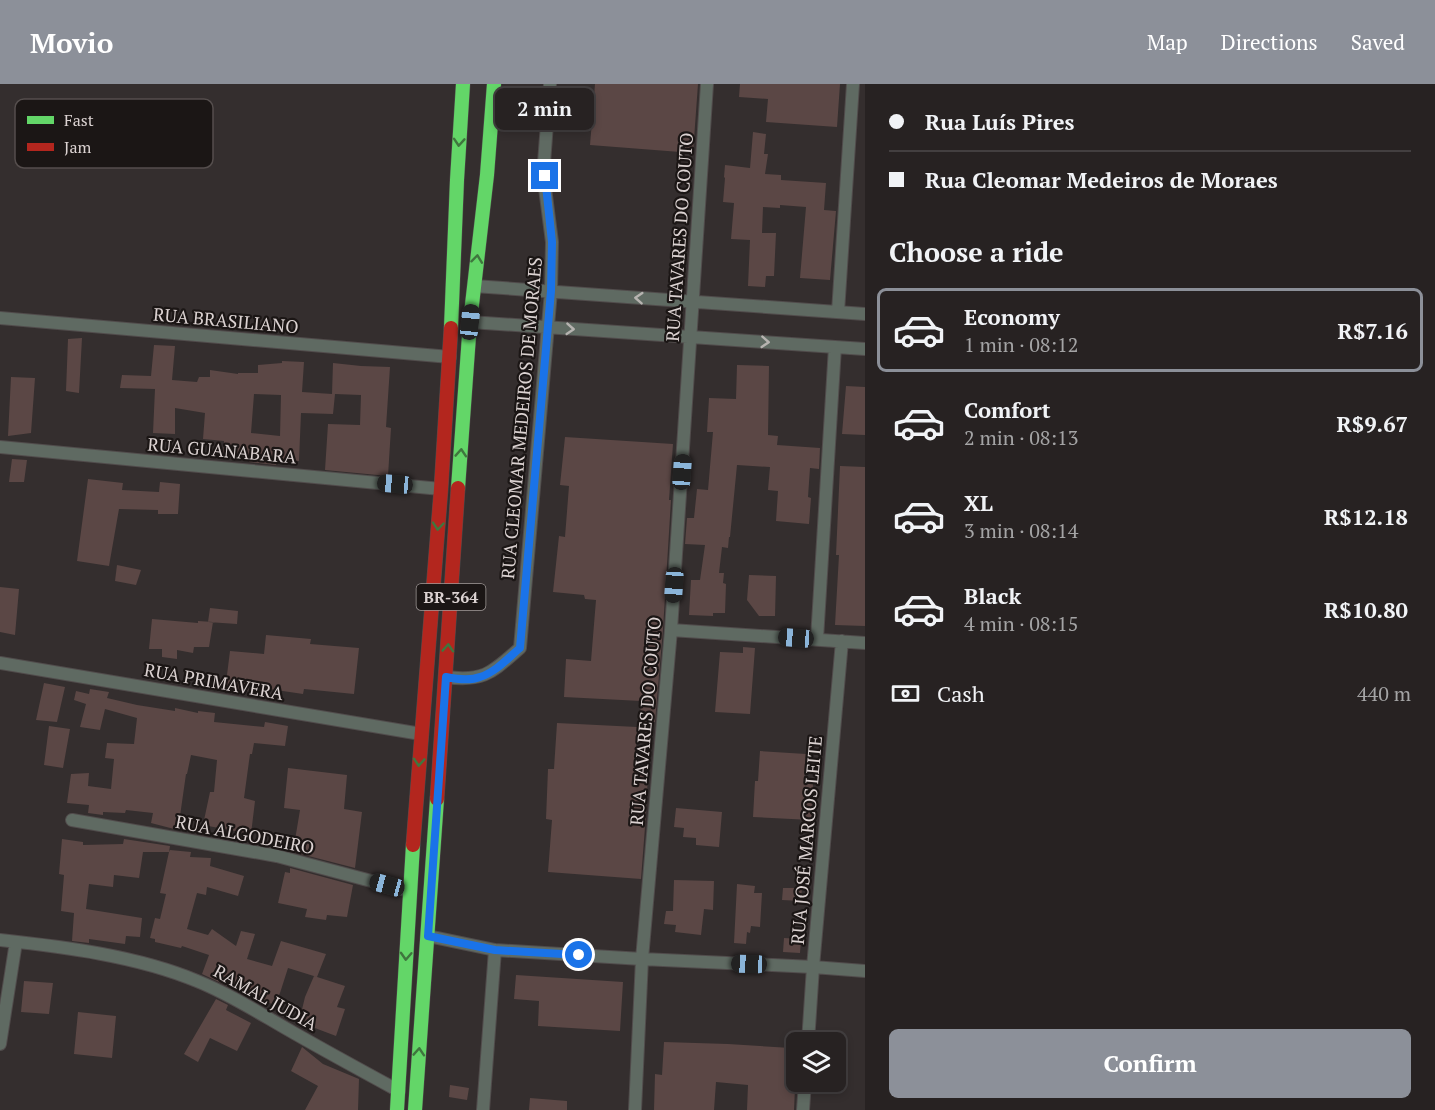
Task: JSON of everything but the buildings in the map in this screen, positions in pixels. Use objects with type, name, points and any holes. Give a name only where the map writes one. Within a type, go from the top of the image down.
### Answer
[{"type":"highway","name":"BR-364","points":[[397,1110],[409,891],[450,357],[463,84]]},
{"type":"highway","name":"BR-364","points":[[415,1110],[470,322],[487,175],[494,84]]},
{"type":"highway","points":[[458,169],[467,178],[487,175]]},
{"type":"street","name":"RUA CLEOMAR MEDEIROS DE MORAES","points":[[446,677],[480,678],[497,668],[520,648],[551,291],[552,242],[544,163],[550,84]]},
{"type":"street","name":"RUA TAVARES DO COUTO","points":[[635,1110],[642,959],[671,630],[707,84]]},
{"type":"street","points":[[838,312],[853,84]]},
{"type":"street","points":[[474,286],[865,314]]},
{"type":"street","name":"RUA BRASILIANO","points":[[0,318],[450,357]]},
{"type":"street","points":[[470,322],[865,349]]},
{"type":"street","points":[[817,639],[835,347]]},
{"type":"street","name":"RUA GUANABARA","points":[[0,447],[441,489]]},
{"type":"street","points":[[671,630],[865,643]]},
{"type":"street","name":"RUA JOSÉ MARCOS LEITE","points":[[809,1032],[842,641]]},
{"type":"street","name":"RUA PRIMAVERA","points":[[0,663],[421,734]]},
{"type":"street","name":"RUA ALGODEIRO","points":[[72,820],[277,856],[409,891]]},
{"type":"street","points":[[428,936],[495,950],[865,971]]},
{"type":"street","name":"RAMAL JUDIA","points":[[0,940],[107,955],[145,963],[195,980],[223,992],[399,1091]]},
{"type":"street","points":[[0,1044],[16,942]]},
{"type":"street","points":[[483,1110],[495,950]]},
{"type":"street","points":[[803,1110],[804,1092]]},
{"type":"traffic: fast","points":[[451,328],[463,84]]},
{"type":"traffic: fast","points":[[458,488],[470,322],[487,175],[494,84]]},
{"type":"traffic: fast","points":[[415,1110],[437,799]]},
{"type":"traffic: fast","points":[[397,1110],[413,845]]},
{"type":"traffic: jam","points":[[413,845],[441,489],[451,328]]},
{"type":"traffic: jam","points":[[437,799],[458,488]]},
{"type":"route","points":[[545,176],[552,242],[551,291],[520,648],[497,668],[480,678],[446,677],[428,936],[495,950],[579,955]]}]
